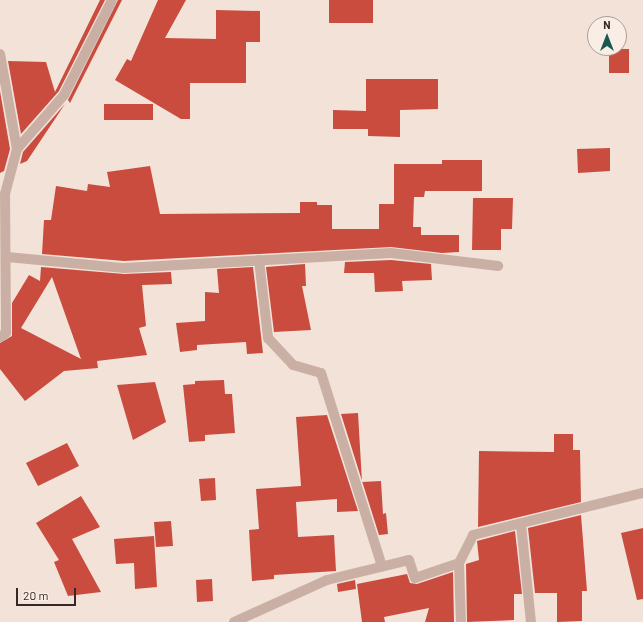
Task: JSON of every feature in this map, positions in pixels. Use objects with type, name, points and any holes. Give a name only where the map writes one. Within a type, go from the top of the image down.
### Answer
[{"type":"street","points":[[17,149],[64,95],[112,0]]},
{"type":"street","points":[[0,54],[17,149],[5,194],[7,257],[6,333],[0,337]]},
{"type":"street","points":[[7,257],[124,268],[391,253],[498,266]]},
{"type":"street","points":[[259,260],[268,338],[293,365],[321,373],[382,567]]},
{"type":"street","points":[[461,622],[459,563],[473,535],[643,493]]},
{"type":"street","points":[[521,524],[531,622]]},
{"type":"street","points":[[234,622],[327,580],[409,560],[415,578],[459,563]]},
{"type":"building","points":[[100,0],[105,0],[59,91],[21,134],[8,61],[46,62],[55,92]]},
{"type":"building","points":[[118,0],[122,0],[70,103],[68,100]]},
{"type":"building","points":[[158,0],[186,0],[165,38],[216,39],[216,10],[260,11],[260,42],[246,42],[246,83],[190,83],[190,119],[181,119],[115,80],[127,59],[131,61]]},
{"type":"building","points":[[329,0],[373,0],[373,23],[329,23]]},
{"type":"building","points":[[627,49],[629,49],[629,73],[609,73],[609,56],[627,56]]},
{"type":"building","points":[[366,79],[438,79],[438,109],[400,110],[400,137],[368,136],[368,129],[333,129],[333,110],[366,111]]},
{"type":"building","points":[[0,91],[10,149],[4,171],[0,173]]},
{"type":"building","points":[[65,104],[27,161],[20,164],[23,152]]},
{"type":"building","points":[[104,104],[153,104],[153,120],[104,120]]},
{"type":"building","points":[[610,148],[610,171],[578,173],[577,149]]},
{"type":"building","points":[[442,160],[482,160],[482,191],[425,191],[424,197],[414,197],[413,227],[421,227],[421,235],[459,235],[459,252],[442,253],[391,247],[124,261],[42,254],[44,220],[51,220],[56,186],[87,191],[88,184],[110,187],[107,172],[150,166],[160,214],[300,213],[300,202],[317,202],[317,205],[332,205],[332,229],[379,229],[379,204],[394,204],[394,164],[442,164]]},
{"type":"building","points":[[473,198],[513,198],[512,229],[501,229],[501,250],[472,250]]},
{"type":"building","points":[[391,260],[431,264],[432,280],[402,281],[403,291],[375,292],[374,273],[344,273],[345,262]]},
{"type":"building","points":[[305,264],[306,286],[302,286],[311,330],[274,332],[266,267]]},
{"type":"building","points":[[41,267],[124,274],[171,272],[172,284],[142,285],[146,326],[139,328],[147,355],[97,361],[98,368],[64,371],[25,401],[0,369],[0,343],[12,336],[12,303],[29,275],[40,281]],"holes":[[[52,277],[81,359],[21,328]]]},
{"type":"building","points":[[253,267],[263,353],[247,354],[246,342],[197,345],[197,350],[180,352],[176,323],[205,321],[205,292],[219,293],[217,269]]},
{"type":"building","points":[[224,380],[225,394],[232,394],[235,433],[205,435],[205,441],[189,442],[183,385],[195,384],[195,381]]},
{"type":"building","points":[[155,382],[166,422],[133,440],[117,385]]},
{"type":"building","points":[[358,413],[362,481],[341,414]]},
{"type":"building","points":[[327,415],[358,511],[337,512],[337,499],[296,502],[298,537],[334,535],[336,571],[274,575],[274,579],[252,581],[249,530],[259,529],[256,489],[301,486],[296,417]]},
{"type":"building","points":[[554,434],[573,434],[573,450],[580,450],[581,502],[478,527],[479,451],[554,452]]},
{"type":"building","points":[[67,443],[79,466],[38,486],[26,463]]},
{"type":"building","points":[[215,478],[216,500],[201,501],[199,479]]},
{"type":"building","points":[[381,481],[383,514],[386,513],[388,534],[379,535],[362,482]]},
{"type":"building","points":[[81,496],[100,527],[72,539],[101,592],[68,596],[54,562],[59,560],[36,523]]},
{"type":"building","points":[[581,515],[587,591],[582,591],[582,621],[557,622],[557,593],[535,593],[528,528]]},
{"type":"building","points":[[171,521],[173,546],[156,547],[154,522]]},
{"type":"building","points":[[643,528],[643,599],[637,600],[621,533]]},
{"type":"building","points":[[515,531],[522,594],[514,594],[514,620],[467,622],[466,564],[479,560],[477,541]]},
{"type":"building","points":[[154,536],[157,587],[135,589],[134,563],[116,564],[114,539]]},
{"type":"building","points":[[453,572],[454,622],[425,622],[429,608],[384,617],[385,622],[362,622],[357,584],[407,574],[410,583],[417,584]]},
{"type":"building","points":[[212,579],[213,601],[197,602],[196,580]]},
{"type":"building","points":[[355,580],[356,589],[338,592],[337,584]]}]
